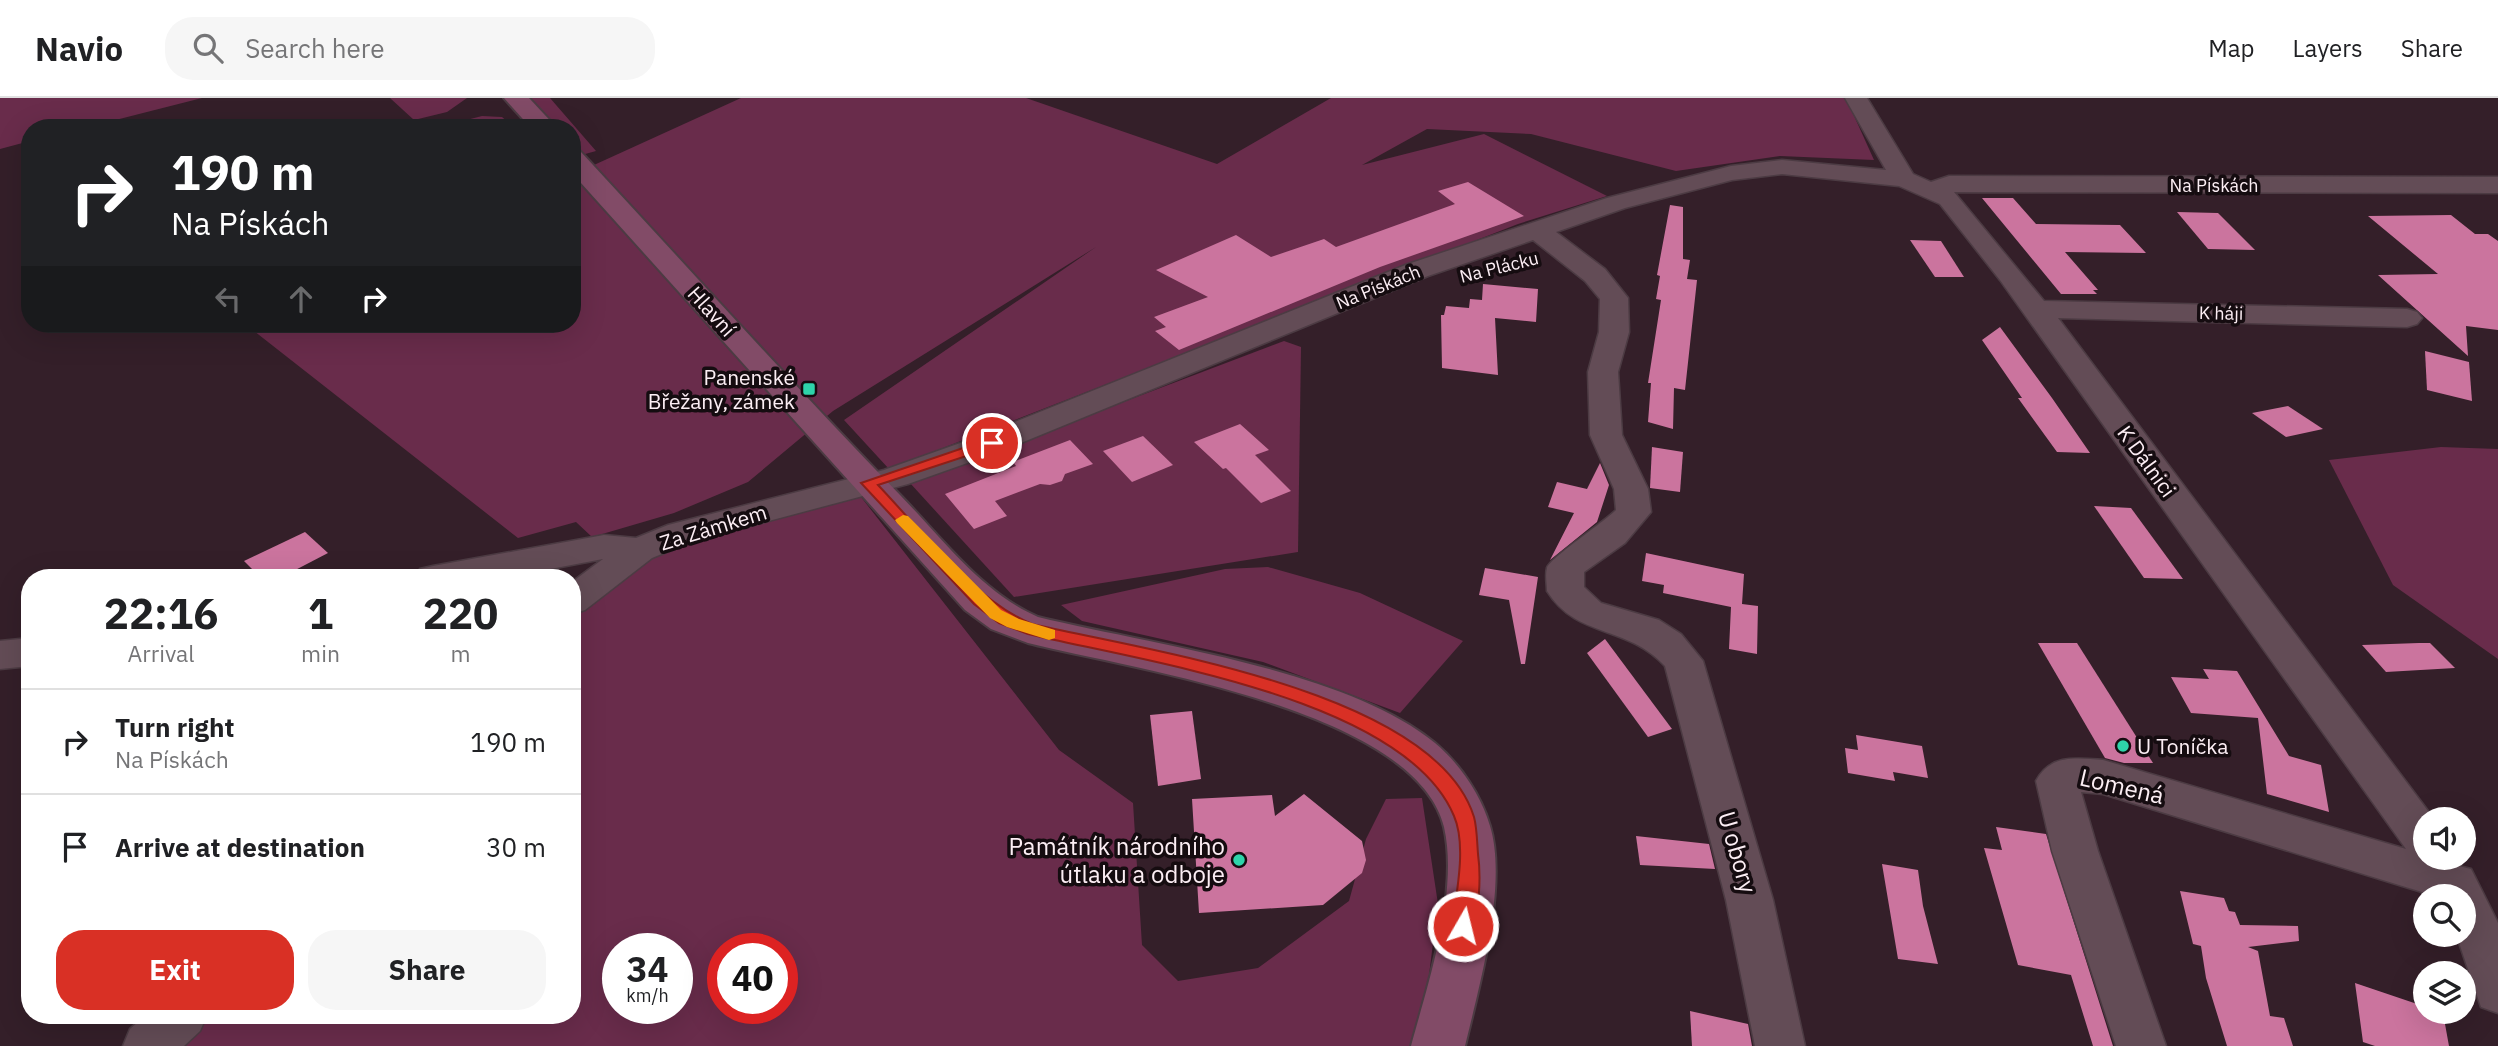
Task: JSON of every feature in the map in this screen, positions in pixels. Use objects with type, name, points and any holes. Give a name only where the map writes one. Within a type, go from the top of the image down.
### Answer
[{"type":"street","points":[[516,98],[536,119]]},
{"type":"street","name":"K Dálnici","points":[[1856,98],[1918,184],[1949,199],[2035,309],[2413,824]]},
{"type":"street","name":"Hlavní","points":[[581,167],[868,483],[979,600],[1004,619],[1028,629],[1282,688],[1363,722],[1407,747],[1435,772],[1462,809],[1468,829],[1470,867],[1460,945],[1438,1046]]},
{"type":"street","name":"Na Pískách","points":[[868,483],[897,477],[992,443],[1418,270],[1549,239],[1658,190],[1757,169],[1811,168],[1918,184],[2498,185]]},
{"type":"street","name":"Na Plácku","points":[[1549,239],[1595,275],[1614,298],[1614,332],[1603,372],[1606,435],[1630,489],[1634,512],[1612,535],[1565,567],[1566,591],[1588,612],[1645,630],[1667,645],[1683,661]]},
{"type":"street","name":"K háji","points":[[2035,309],[2407,318]]},
{"type":"street","name":"Za Zámkem","points":[[581,594],[639,550],[681,533],[868,483]]},
{"type":"street","points":[[483,569],[604,547],[639,550]]},
{"type":"street","points":[[0,655],[21,653]]},
{"type":"street","name":"U obory","points":[[1683,661],[1765,955],[1780,1046]]},
{"type":"street","name":"Lomená","points":[[2141,1046],[2074,851],[2057,780],[2068,774],[2103,777],[2455,884]]},
{"type":"street","points":[[2476,929],[2497,974]]},
{"type":"street","points":[[148,1046],[172,1024]]},
{"type":"shaded area","points":[[0,98],[202,98],[119,119],[21,119],[21,143],[0,149]]},
{"type":"shaded area","points":[[390,98],[467,98],[447,112],[413,119]]},
{"type":"shaded area","points":[[526,98],[550,98],[568,119],[545,119]]},
{"type":"shaded area","points":[[741,98],[1026,98],[1217,164],[1331,98],[1846,98],[1874,160],[1780,156],[1676,171],[1531,134],[1427,129],[1362,165],[1484,134],[1607,196],[1518,224],[889,469],[844,420],[1096,247],[833,411],[748,482],[674,513],[592,537],[576,522],[518,538],[256,333],[581,333],[581,171]]},
{"type":"shaded area","points":[[482,116],[504,119],[470,119]]},
{"type":"shaded area","points":[[581,134],[596,151],[581,155]]},
{"type":"shaded area","points":[[1284,341],[1301,347],[1298,552],[1014,597],[910,483]]},
{"type":"shaded area","points":[[2441,447],[2498,449],[2498,659],[2393,585],[2329,460]]},
{"type":"shaded area","points":[[861,497],[1059,750],[1133,803],[1142,945],[1178,981],[1258,968],[1349,901],[1366,839],[1386,799],[1422,798],[1438,904],[1420,1046],[179,1046],[197,1024],[581,1024],[581,603],[626,564],[685,536]]},
{"type":"shaded area","points":[[1268,567],[1360,593],[1463,641],[1400,713],[1263,662],[1082,621],[1061,605],[1225,569]]},
{"type":"building","points":[[1468,182],[1524,216],[1380,267],[1179,350],[1155,331],[1166,327],[1154,317],[1208,297],[1156,270],[1236,235],[1271,257],[1324,239],[1336,247],[1455,204],[1438,191]]},
{"type":"building","points":[[1982,198],[2013,198],[2036,224],[2120,225],[2146,253],[2065,252],[2098,290],[2093,290],[2097,294],[2061,294]]},
{"type":"building","points":[[1670,205],[1683,207],[1683,259],[1690,260],[1687,279],[1697,280],[1685,390],[1674,388],[1673,429],[1648,422],[1651,383],[1648,383],[1661,300],[1656,299],[1660,276],[1657,275]]},
{"type":"building","points":[[2177,212],[2218,213],[2255,250],[2208,249]]},
{"type":"building","points":[[2451,215],[2475,234],[2488,234],[2498,241],[2498,330],[2466,326],[2468,356],[2378,275],[2438,274],[2368,216]]},
{"type":"building","points":[[1910,240],[1941,241],[1964,277],[1935,277]]},
{"type":"building","points":[[1483,284],[1538,289],[1536,322],[1495,318],[1498,375],[1442,368],[1441,315],[1444,315],[1446,306],[1469,308],[1470,299],[1482,300]]},
{"type":"building","points":[[2000,327],[2090,453],[2057,452],[2018,398],[2022,398],[1982,340]]},
{"type":"building","points":[[2425,351],[2469,362],[2472,401],[2427,390]]},
{"type":"building","points":[[2288,406],[2323,429],[2286,437],[2252,413]]},
{"type":"building","points":[[1240,424],[1269,450],[1255,455],[1291,491],[1261,503],[1226,468],[1223,469],[1194,442]]},
{"type":"building","points":[[1143,436],[1173,465],[1132,482],[1103,451]]},
{"type":"building","points":[[1070,440],[1093,464],[1065,474],[1062,481],[1050,485],[1040,484],[995,501],[1007,516],[974,529],[945,494],[1016,466],[1013,462]]},
{"type":"building","points":[[1652,447],[1683,452],[1680,492],[1650,488]]},
{"type":"building","points":[[1600,463],[1609,485],[1597,522],[1550,560],[1574,513],[1548,507],[1557,482],[1587,489]]},
{"type":"building","points":[[2094,506],[2131,508],[2183,579],[2144,578]]},
{"type":"building","points":[[305,532],[328,553],[297,569],[252,569],[244,561]]},
{"type":"building","points":[[1646,553],[1744,574],[1742,604],[1758,606],[1757,654],[1729,649],[1731,607],[1663,593],[1664,585],[1642,581]]},
{"type":"building","points":[[1485,568],[1538,577],[1525,664],[1521,664],[1509,600],[1479,595]]},
{"type":"building","points":[[1605,639],[1672,729],[1648,737],[1587,653]]},
{"type":"building","points":[[2038,643],[2077,643],[2153,763],[2124,763],[2105,758]]},
{"type":"building","points":[[2430,643],[2455,668],[2386,672],[2362,645]]},
{"type":"building","points":[[2203,669],[2237,671],[2289,756],[2321,765],[2329,812],[2267,794],[2258,718],[2191,713],[2171,677],[2209,679]]},
{"type":"building","points":[[1192,711],[1201,779],[1158,786],[1150,715]]},
{"type":"building","points":[[1856,735],[1922,746],[1928,778],[1893,772],[1895,781],[1848,773],[1845,748],[1858,750]]},
{"type":"building","points":[[1304,794],[1362,841],[1366,860],[1362,873],[1323,905],[1199,913],[1192,799],[1272,795],[1275,816]]},
{"type":"building","points":[[1996,827],[2046,834],[2113,1046],[2093,1046],[2071,975],[2018,965],[1984,848],[2002,850]]},
{"type":"building","points":[[1636,836],[1709,844],[1715,869],[1640,865]]},
{"type":"building","points":[[1882,864],[1918,870],[1923,906],[1938,964],[1898,959]]},
{"type":"building","points":[[2180,891],[2224,898],[2229,911],[2235,912],[2240,925],[2298,926],[2299,941],[2248,947],[2258,951],[2270,1016],[2284,1018],[2293,1046],[2227,1046],[2206,978],[2201,946],[2193,944]]},
{"type":"building","points":[[2355,983],[2413,1003],[2413,1024],[2445,1024],[2449,1046],[2375,1046],[2363,1042]]},
{"type":"building","points":[[1690,1011],[1748,1024],[1752,1046],[1692,1046]]},
{"type":"slow traffic","points":[[903,520],[995,614],[1028,629],[1049,634]]},
{"type":"place","name":"Panenské Břežany, zámek","points":[[809,389]]},
{"type":"place","name":"U Toníčka","points":[[2123,746]]},
{"type":"place","name":"Památník národního útlaku a odboje","points":[[1239,860]]},
{"type":"route","points":[[992,443],[897,477],[868,483],[979,600],[1004,619],[1028,629],[1282,688],[1363,722],[1413,752],[1444,781],[1457,799],[1465,817],[1470,867],[1463,926]]}]
